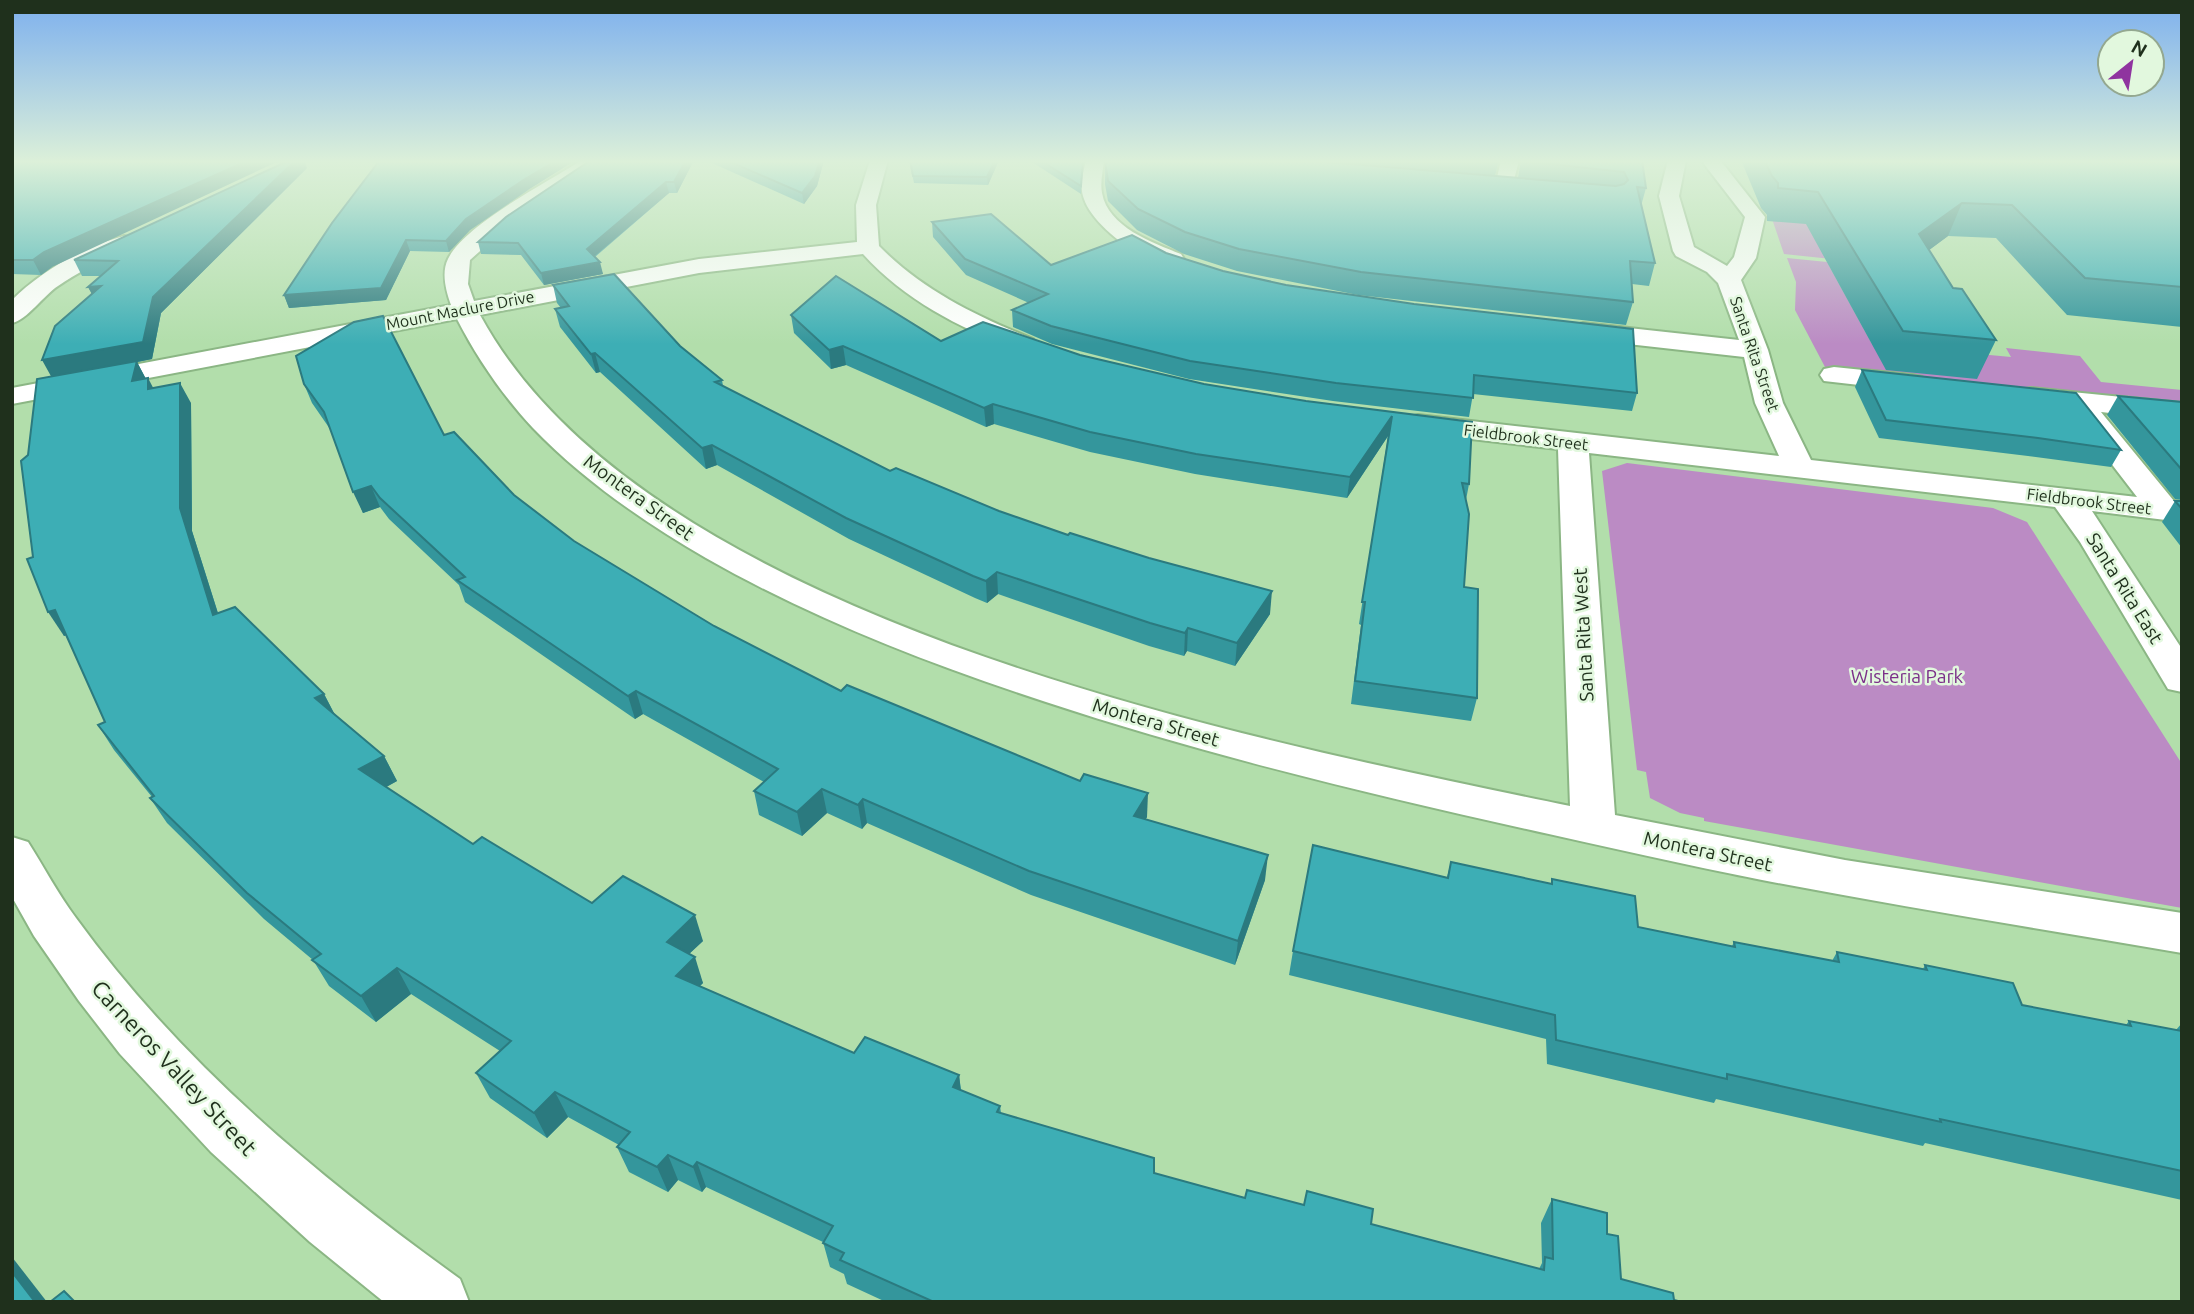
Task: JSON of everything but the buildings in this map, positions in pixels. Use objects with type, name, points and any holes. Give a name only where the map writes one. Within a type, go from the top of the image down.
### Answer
[{"type":"street","name":"Montera Street","points":[[504,221],[479,238],[459,259],[455,275],[472,327],[502,373],[526,402],[554,432],[609,481],[683,532],[774,581],[867,625],[1018,681],[1343,774],[1797,869],[2182,933]]},
{"type":"street","points":[[867,221],[868,247],[891,271],[949,311],[981,327],[1044,351]]},
{"type":"street","points":[[1109,221],[1143,245],[1192,267]]},
{"type":"street","name":"Santa Rita Street","points":[[1675,221],[1684,251],[1715,267],[1729,280],[1755,351],[1769,403],[1799,466]]},
{"type":"street","name":"Santa Rita Street","points":[[1729,280],[1745,258],[1754,221]]},
{"type":"street","points":[[12,316],[22,303],[61,274],[144,234]]},
{"type":"street","name":"Mount Maclure Drive","points":[[12,396],[698,266],[868,247]]},
{"type":"street","points":[[1564,328],[1755,351]]},
{"type":"street","points":[[1834,375],[1942,386]]},
{"type":"street","points":[[2010,394],[2182,412]]},
{"type":"street","points":[[2077,401],[2173,511]]},
{"type":"street","name":"Fieldbrook Street","points":[[1394,421],[2173,511]]},
{"type":"street","name":"Santa Rita West","points":[[1573,443],[1593,827]]},
{"type":"street","name":"Santa Rita East","points":[[2066,498],[2096,540],[2182,680]]},
{"type":"street","name":"Carneros Valley Street","points":[[12,854],[57,930],[92,979],[202,1105],[317,1212],[436,1302]]},
{"type":"green space","points":[[1773,221],[1820,221],[1841,260],[1784,254]]},
{"type":"green space","points":[[1787,258],[1827,262],[1872,344],[2011,357],[2006,348],[2080,356],[2101,382],[2182,390],[2182,405],[1825,367],[1795,310],[1796,282]]},
{"type":"green space","name":"Wisteria Park","points":[[1627,463],[1993,508],[2027,522],[2182,764],[2182,908],[1704,821],[1704,818],[1680,813],[1650,798],[1646,772],[1637,770],[1602,471]]}]
